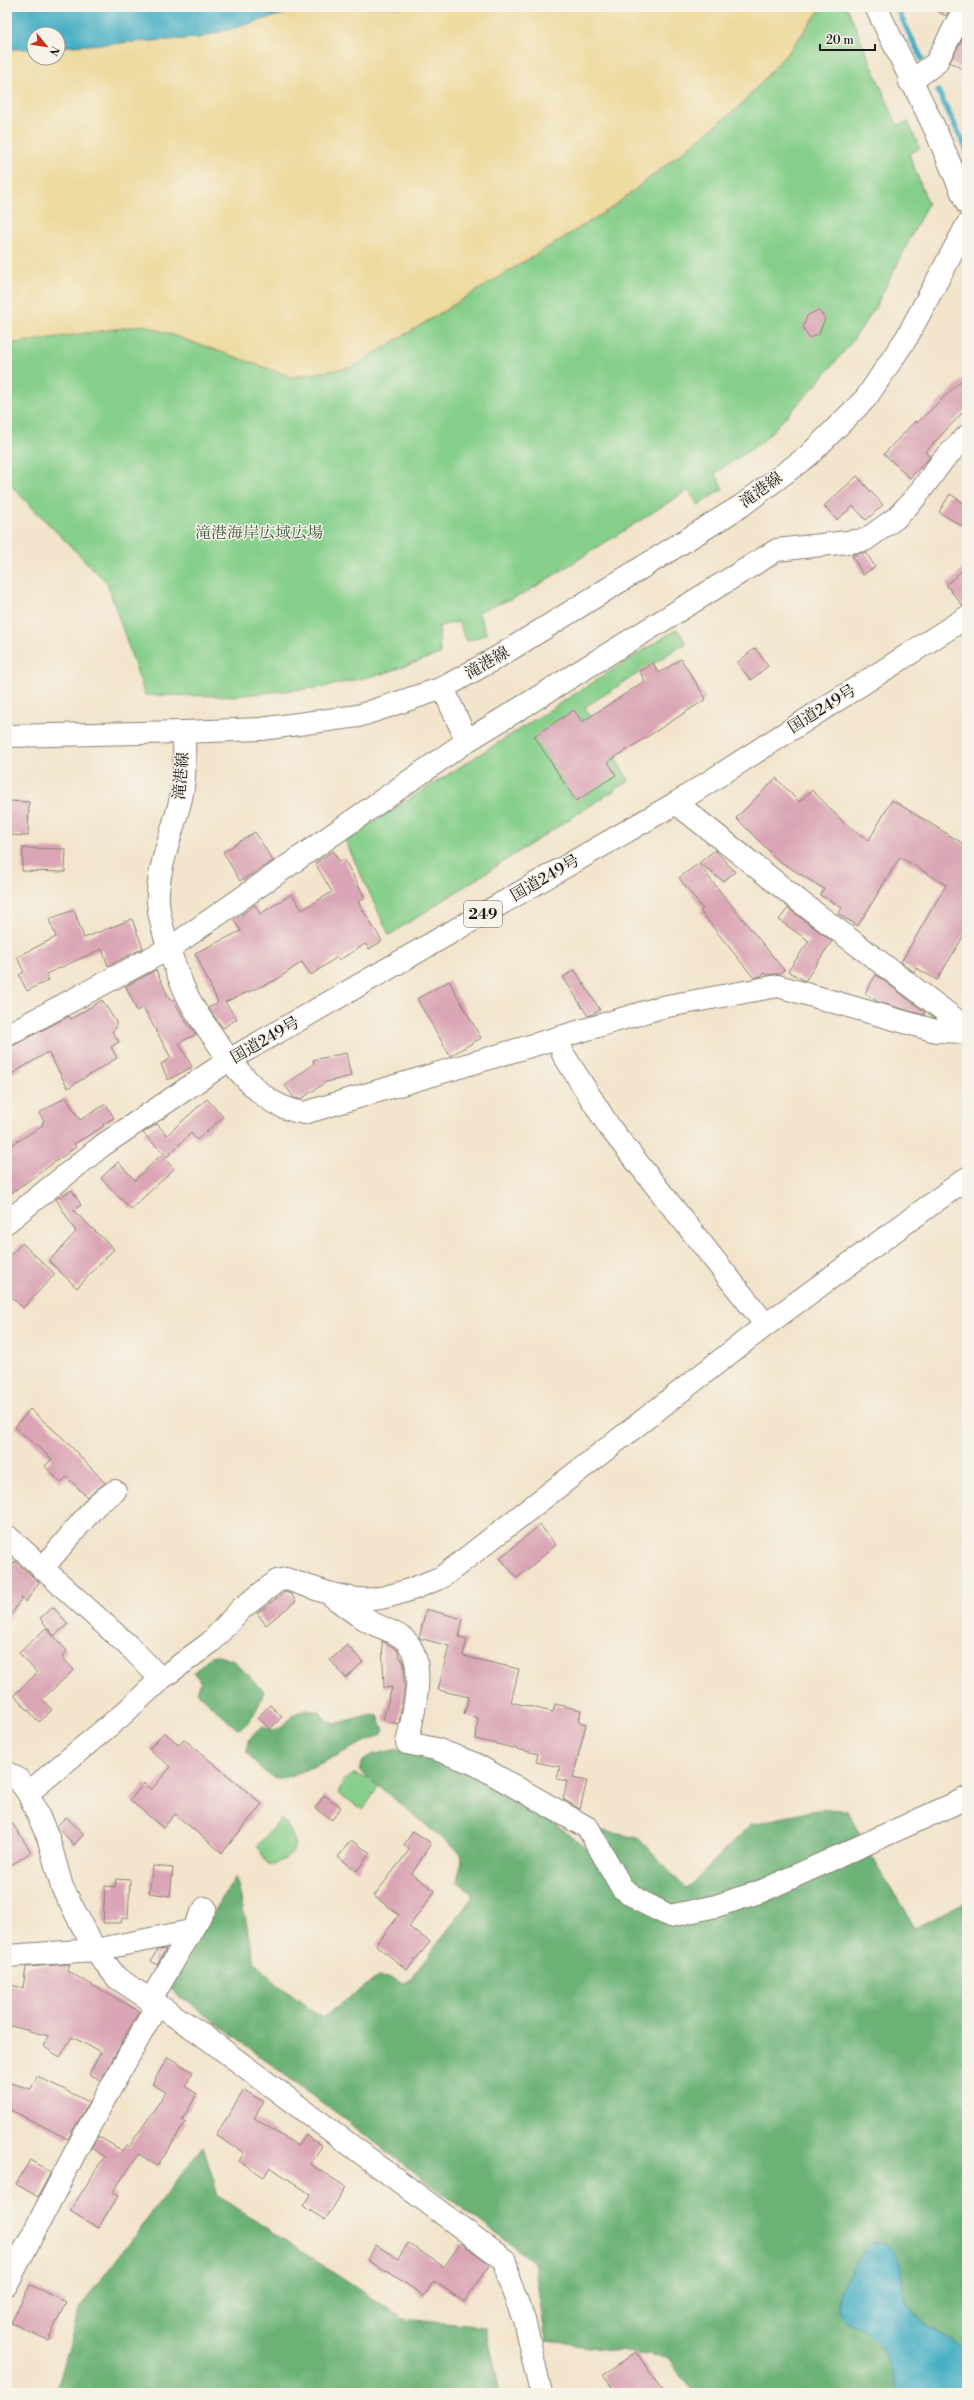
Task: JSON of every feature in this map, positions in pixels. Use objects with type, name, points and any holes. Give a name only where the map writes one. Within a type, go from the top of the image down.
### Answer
[{"type":"main road","points":[[876,7],[910,82],[935,129],[967,204]]},
{"type":"main road","points":[[910,82],[936,63],[964,7]]},
{"type":"main road","name":"滝港線","points":[[967,225],[907,337],[866,398],[809,455],[741,506],[498,657],[443,688],[358,716],[261,730],[184,732],[185,765],[182,797],[161,876],[158,901],[162,925],[194,1009],[229,1060],[260,1094],[290,1110],[304,1113],[662,1007],[778,986],[936,1031],[967,1032]]},
{"type":"main road","points":[[7,1035],[170,948],[467,741],[777,550],[865,540],[896,518],[943,460],[967,436]]},
{"type":"main road","name":"国道249号","points":[[7,1222],[103,1145],[229,1060],[676,802],[967,617]]},
{"type":"main road","points":[[443,688],[467,741]]},
{"type":"main road","points":[[7,736],[184,732]]},
{"type":"main road","points":[[676,802],[804,905],[967,1028]]},
{"type":"main road","points":[[559,1038],[563,1054],[610,1128],[766,1325]]},
{"type":"main road","points":[[28,1793],[122,1715],[161,1679],[211,1642],[241,1609],[277,1581],[286,1579],[349,1597],[374,1599],[408,1591],[442,1577],[766,1325],[967,1178]]},
{"type":"main road","points":[[42,1569],[97,1504],[114,1491]]},
{"type":"main road","points":[[7,1536],[133,1650],[161,1679]]},
{"type":"main road","points":[[325,1591],[364,1619],[405,1640],[415,1655],[418,1664],[414,1708],[407,1743],[436,1749],[475,1764],[588,1828],[622,1888],[642,1902],[670,1916],[716,1906],[762,1891],[967,1798]]},
{"type":"main road","points":[[7,1773],[18,1780],[28,1793],[48,1837],[62,1887],[95,1950],[117,1978],[200,2034],[506,2261],[508,2278],[524,2320],[542,2393]]},
{"type":"main road","points":[[7,2284],[191,1931],[205,1908]]},
{"type":"main road","points":[[7,1956],[95,1950],[191,1931]]},
{"type":"main road","points":[[534,2361],[554,2393]]},
{"type":"green space","name":"滝港海岸広域広場","points":[[822,7],[847,7],[897,125],[908,122],[920,148],[909,154],[928,203],[875,308],[851,343],[815,386],[762,442],[715,473],[723,489],[698,505],[688,490],[524,594],[478,612],[487,634],[467,641],[458,622],[439,626],[440,654],[385,673],[324,687],[232,696],[145,695],[107,583],[7,482],[7,344],[144,325],[293,377],[352,367],[610,209],[739,107],[789,51]]},
{"type":"green space","points":[[677,629],[686,643],[585,707],[629,781],[389,935],[345,840]]},
{"type":"green space","points":[[215,1655],[234,1661],[264,1691],[254,1714],[241,1728],[237,1729],[197,1692],[201,1682],[194,1672],[211,1656]]},
{"type":"green space","points":[[307,1709],[319,1712],[327,1721],[335,1724],[371,1714],[378,1716],[384,1730],[381,1735],[297,1774],[276,1778],[268,1774],[246,1752],[249,1740],[260,1728],[264,1726],[272,1730],[281,1728],[294,1714]]},
{"type":"green space","points":[[398,1749],[424,1754],[451,1763],[477,1775],[527,1804],[595,1855],[588,1828],[638,1838],[686,1889],[751,1824],[822,1809],[847,1810],[865,1845],[915,1928],[967,1902],[967,2393],[694,2393],[668,2358],[546,2341],[534,2262],[168,1987],[236,1876],[255,1962],[276,1983],[322,2018],[378,1977],[392,1978],[402,1983],[409,1981],[472,1898],[472,1893],[457,1881],[461,1864],[461,1854],[360,1771],[363,1761],[372,1755]]},
{"type":"green space","points":[[354,1774],[366,1778],[378,1787],[363,1810],[338,1793],[344,1780]]},
{"type":"green space","points":[[281,1819],[292,1834],[294,1840],[293,1851],[283,1860],[274,1864],[268,1864],[257,1846]]},
{"type":"green space","points":[[203,2146],[218,2196],[403,2319],[486,2327],[500,2393],[56,2393],[80,2307]]},
{"type":"sand","points":[[306,7],[822,7],[789,51],[739,107],[610,209],[352,367],[293,377],[144,325],[7,344],[7,48],[26,48],[26,66],[66,66],[66,46],[117,42]]},
{"type":"water","points":[[7,7],[308,7],[199,38],[66,46],[66,26],[26,26],[26,49],[7,49]]},
{"type":"water","points":[[883,2243],[894,2250],[901,2263],[906,2303],[925,2325],[960,2346],[967,2354],[967,2393],[898,2393],[890,2367],[876,2343],[863,2330],[847,2321],[840,2315],[838,2311],[839,2299],[845,2282],[869,2244]]},
{"type":"building","points":[[931,7],[951,7],[946,16]]},
{"type":"building","points":[[967,30],[967,72],[950,62]]},
{"type":"building","points":[[818,310],[825,318],[819,334],[809,338],[803,327],[807,316]]},
{"type":"building","points":[[967,375],[967,408],[925,452],[930,457],[910,478],[884,454],[915,421],[917,423]]},
{"type":"building","points":[[857,476],[883,505],[866,520],[853,506],[837,520],[824,506]]},
{"type":"building","points":[[950,494],[967,505],[967,518],[962,526],[939,512]]},
{"type":"building","points":[[866,552],[875,567],[863,575],[852,555]]},
{"type":"building","points":[[967,566],[967,605],[963,606],[946,585]]},
{"type":"building","points":[[755,648],[768,666],[751,680],[737,663]]},
{"type":"building","points":[[681,659],[706,699],[608,762],[616,775],[576,801],[534,736],[574,710],[582,722],[645,681],[639,671],[653,663],[659,673]]},
{"type":"building","points":[[776,778],[799,802],[812,790],[848,827],[869,840],[892,800],[967,846],[967,930],[937,980],[916,968],[914,972],[901,962],[946,885],[900,857],[858,926],[838,914],[842,908],[820,895],[824,889],[779,861],[736,818]]},
{"type":"building","points":[[7,801],[29,802],[28,836],[7,835]]},
{"type":"building","points":[[255,832],[273,861],[240,881],[223,852]]},
{"type":"building","points":[[23,848],[66,849],[65,872],[22,871]]},
{"type":"building","points":[[715,850],[735,872],[723,881],[699,863]]},
{"type":"building","points":[[333,851],[339,861],[344,859],[355,879],[365,898],[358,902],[382,941],[369,949],[365,944],[339,960],[337,957],[311,975],[302,962],[276,980],[225,1002],[237,1019],[223,1028],[208,1008],[218,1002],[195,953],[241,931],[234,920],[255,905],[260,914],[292,894],[302,910],[332,892],[315,863]]},
{"type":"building","points":[[698,864],[784,970],[779,974],[767,975],[765,973],[754,978],[700,911],[703,909],[679,878]]},
{"type":"building","points":[[788,908],[832,941],[805,981],[788,971],[809,941],[779,920]]},
{"type":"building","points":[[74,910],[84,938],[132,919],[143,948],[108,966],[102,949],[46,974],[49,980],[27,991],[19,975],[24,972],[17,957],[56,937],[49,919]]},
{"type":"building","points":[[156,970],[170,1000],[173,999],[186,1022],[196,1034],[179,1043],[192,1067],[168,1080],[161,1064],[171,1058],[143,1007],[137,1011],[126,986]]},
{"type":"building","points":[[575,970],[600,1010],[588,1016],[563,977]]},
{"type":"building","points":[[876,975],[925,1012],[924,1015],[878,1002],[865,993]]},
{"type":"building","points":[[449,981],[481,1038],[450,1056],[417,999]]},
{"type":"building","points":[[102,1000],[116,1022],[116,1028],[112,1031],[119,1042],[111,1047],[117,1058],[68,1088],[48,1052],[7,1077],[7,1049],[69,1016],[71,1019]]},
{"type":"building","points":[[346,1053],[351,1076],[326,1082],[301,1099],[294,1098],[285,1085],[314,1064],[313,1060]]},
{"type":"building","points":[[66,1097],[80,1120],[106,1104],[114,1118],[103,1124],[104,1126],[74,1144],[76,1147],[7,1196],[7,1148],[43,1125],[42,1123],[44,1121],[39,1113]]},
{"type":"building","points":[[207,1099],[223,1117],[197,1140],[191,1133],[167,1157],[143,1133],[157,1124],[167,1135]]},
{"type":"building","points":[[161,1155],[174,1169],[131,1209],[101,1178],[118,1162],[135,1180]]},
{"type":"building","points":[[72,1190],[81,1205],[73,1210],[114,1249],[77,1288],[49,1261],[76,1232],[56,1199]]},
{"type":"building","points":[[22,1243],[55,1274],[23,1308],[7,1293],[7,1259]]},
{"type":"building","points":[[30,1409],[65,1440],[105,1483],[87,1497],[67,1477],[61,1483],[45,1466],[52,1459],[15,1427]]},
{"type":"building","points":[[540,1525],[556,1545],[517,1578],[500,1558]]},
{"type":"building","points":[[15,1561],[39,1582],[26,1602],[22,1597],[7,1622],[7,1574]]},
{"type":"building","points":[[285,1592],[291,1594],[296,1601],[266,1625],[257,1613]]},
{"type":"building","points":[[53,1607],[68,1624],[54,1636],[40,1618]]},
{"type":"building","points":[[426,1609],[463,1619],[459,1637],[467,1639],[463,1656],[519,1669],[511,1702],[553,1712],[555,1704],[581,1710],[579,1722],[586,1724],[573,1778],[587,1781],[580,1809],[563,1799],[567,1781],[557,1779],[560,1767],[536,1762],[538,1754],[476,1739],[478,1718],[464,1714],[469,1697],[438,1690],[449,1646],[419,1638]]},
{"type":"building","points":[[46,1628],[67,1651],[62,1657],[74,1670],[42,1699],[52,1710],[39,1722],[14,1695],[37,1673],[19,1653]]},
{"type":"building","points":[[382,1641],[396,1649],[404,1664],[404,1688],[399,1724],[383,1720],[392,1687],[384,1688]]},
{"type":"building","points":[[347,1645],[363,1662],[346,1678],[330,1660]]},
{"type":"building","points":[[270,1705],[282,1717],[270,1729],[258,1717]]},
{"type":"building","points":[[164,1732],[179,1745],[184,1739],[262,1804],[222,1853],[175,1814],[163,1828],[130,1800],[144,1783],[151,1790],[171,1767],[149,1749]]},
{"type":"building","points":[[324,1795],[341,1807],[332,1820],[315,1809]]},
{"type":"building","points":[[7,1815],[31,1852],[7,1868]]},
{"type":"building","points":[[66,1817],[84,1834],[74,1845],[57,1826]]},
{"type":"building","points":[[413,1831],[431,1843],[412,1874],[435,1891],[409,1927],[430,1942],[407,1970],[376,1945],[399,1915],[374,1896],[410,1849],[404,1845]]},
{"type":"building","points":[[351,1840],[370,1853],[357,1871],[338,1857]]},
{"type":"building","points":[[153,1866],[173,1868],[170,1896],[149,1893]]},
{"type":"building","points":[[116,1879],[130,1880],[128,1918],[122,1918],[121,1923],[103,1923],[105,1886],[115,1887]]},
{"type":"building","points":[[166,1949],[157,1965],[151,1961],[157,1950]]},
{"type":"building","points":[[70,1964],[67,1971],[139,2011],[101,2080],[89,2074],[101,2052],[72,2037],[60,2057],[43,2046],[49,2036],[7,2025],[7,1984],[23,1988],[26,1967]]},
{"type":"building","points":[[168,2057],[193,2072],[185,2086],[197,2094],[182,2120],[186,2122],[157,2166],[139,2154],[112,2193],[118,2196],[98,2228],[70,2211],[104,2157],[91,2148],[98,2136],[122,2151],[126,2145],[129,2147],[166,2092],[152,2084]]},
{"type":"building","points":[[37,2076],[89,2102],[68,2139],[7,2108],[7,2082],[31,2089]]},
{"type":"building","points":[[244,2090],[264,2102],[254,2118],[298,2146],[306,2135],[322,2146],[310,2164],[346,2187],[325,2220],[303,2206],[310,2194],[270,2167],[264,2177],[239,2161],[244,2153],[216,2135]]},
{"type":"building","points":[[30,2160],[51,2172],[38,2197],[16,2184]]},
{"type":"building","points":[[408,2243],[444,2267],[461,2243],[490,2264],[464,2302],[434,2281],[424,2296],[387,2271],[386,2272],[367,2260],[376,2245],[398,2259]]},
{"type":"building","points":[[30,2285],[66,2302],[48,2340],[11,2323]]},
{"type":"building","points":[[636,2352],[664,2393],[616,2393],[603,2375]]},
{"type":"waterway","points":[[896,7],[922,59]]},
{"type":"waterway","points":[[938,91],[967,150]]}]
